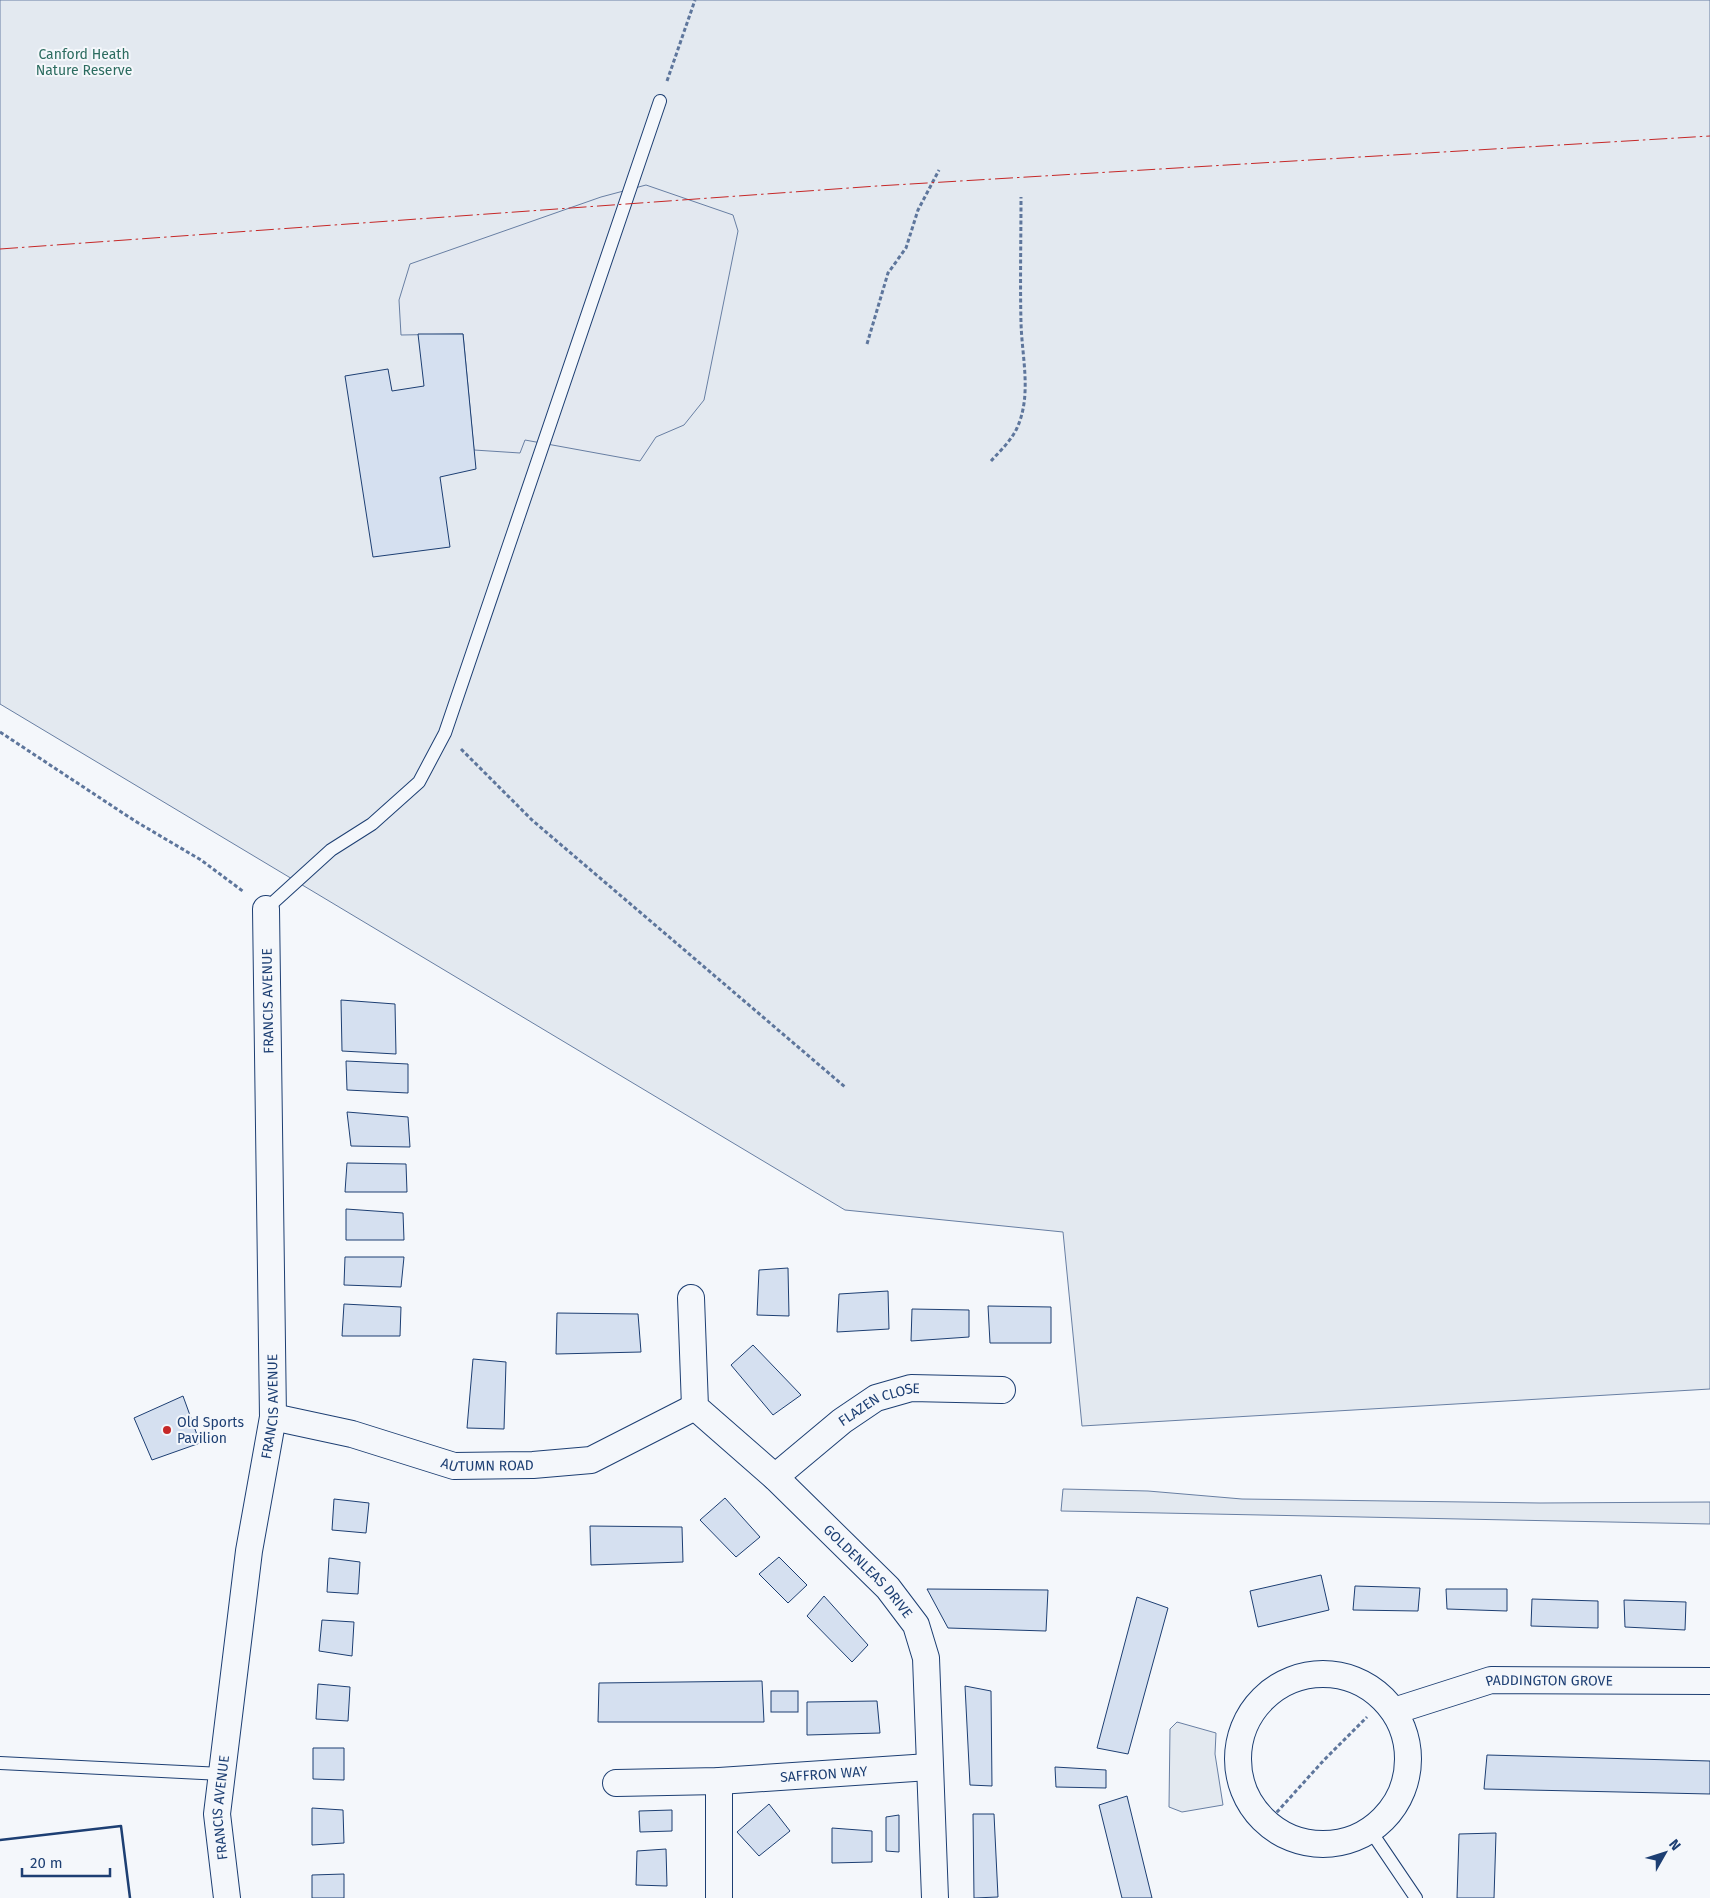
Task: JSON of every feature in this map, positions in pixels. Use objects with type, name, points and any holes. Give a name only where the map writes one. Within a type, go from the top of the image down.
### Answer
[{"type":"street","name":"FRANCIS AVENUE","points":[[227,1898],[217,1814],[249,1551],[273,1417],[266,909]]},
{"type":"street","points":[[691,1298],[695,1407]]},
{"type":"street","name":"FLAZEN CLOSE","points":[[775,1477],[842,1421],[876,1398],[911,1388],[1002,1390]]},
{"type":"street","name":"AUTUMN ROAD","points":[[273,1417],[352,1434],[454,1466],[533,1465],[591,1460],[695,1407]]},
{"type":"street","name":"GOLDENLEAS DRIVE","points":[[695,1407],[775,1477],[888,1588],[916,1624],[926,1658],[934,1898]]},
{"type":"street","points":[[1322,1674],[1348,1678],[1378,1694],[1389,1706],[1406,1739],[1408,1769],[1404,1786],[1386,1817],[1370,1830],[1353,1839],[1333,1844],[1305,1843],[1281,1833],[1268,1822],[1256,1811],[1242,1787],[1238,1764],[1240,1736],[1252,1711],[1270,1692],[1295,1678],[1322,1674]]},
{"type":"street","name":"PADDINGTON GROVE","points":[[1389,1706],[1491,1680],[1710,1680]]},
{"type":"street","name":"SAFFRON WAY","points":[[616,1783],[719,1781],[929,1767]]},
{"type":"street","points":[[719,1781],[719,1898]]},
{"type":"lane","points":[[266,909],[330,850],[372,824],[419,782],[445,733],[660,101]]},
{"type":"lane","points":[[0,1763],[222,1774]]},
{"type":"lane","points":[[1370,1830],[1416,1898]]},
{"type":"path","points":[[660,101],[695,0]]},
{"type":"path","points":[[868,344],[888,273],[906,248],[918,210],[939,170]]},
{"type":"path","points":[[991,461],[1004,448],[1017,429],[1024,404],[1026,375],[1021,299],[1021,197]]},
{"type":"path","points":[[0,732],[135,821],[201,860],[266,909]]},
{"type":"path","points":[[445,733],[532,820],[845,1087]]},
{"type":"path","points":[[1268,1822],[1324,1760],[1389,1706]]},
{"type":"green space","name":"Canford Heath Nature Reserve","points":[[0,0],[1710,0],[1710,1389],[1082,1426],[1063,1232],[845,1210],[0,704]]},
{"type":"green space","points":[[1063,1489],[1148,1491],[1242,1499],[1540,1503],[1710,1502],[1710,1524],[1061,1511]]},
{"type":"green space","points":[[1177,1722],[1216,1733],[1215,1754],[1223,1805],[1182,1812],[1169,1807],[1170,1729]]},
{"type":"shaded area","points":[[646,185],[733,215],[738,231],[704,400],[684,425],[656,437],[640,461],[525,440],[520,453],[474,450],[463,334],[401,335],[399,300],[410,264],[601,197]]},
{"type":"building","points":[[418,334],[463,334],[476,469],[440,477],[450,547],[373,557],[345,376],[388,369],[392,391],[424,386]]},
{"type":"building","points":[[341,1000],[395,1004],[396,1054],[342,1051]]},
{"type":"building","points":[[346,1061],[408,1064],[408,1093],[347,1090]]},
{"type":"building","points":[[347,1112],[408,1117],[410,1147],[351,1146]]},
{"type":"building","points":[[347,1163],[406,1164],[407,1192],[345,1192]]},
{"type":"building","points":[[346,1209],[403,1213],[404,1240],[346,1240]]},
{"type":"building","points":[[345,1257],[404,1257],[401,1287],[344,1285]]},
{"type":"building","points":[[788,1268],[789,1316],[757,1315],[759,1270]]},
{"type":"building","points":[[888,1291],[889,1329],[837,1332],[839,1294]]},
{"type":"building","points":[[344,1304],[401,1307],[400,1336],[342,1336]]},
{"type":"building","points":[[988,1306],[1051,1307],[1051,1343],[990,1343]]},
{"type":"building","points":[[912,1309],[969,1310],[969,1337],[911,1341]]},
{"type":"building","points":[[557,1313],[638,1314],[641,1352],[556,1354]]},
{"type":"building","points":[[753,1345],[801,1395],[773,1415],[731,1365]]},
{"type":"building","points":[[473,1359],[506,1362],[504,1429],[467,1428]]},
{"type":"building","name":"Old Sports Pavilion","points":[[183,1396],[200,1443],[152,1460],[134,1418]]},
{"type":"building","points":[[725,1498],[760,1537],[736,1557],[700,1520]]},
{"type":"building","points":[[334,1499],[369,1503],[366,1533],[332,1530]]},
{"type":"building","points":[[590,1526],[682,1527],[683,1562],[591,1565]]},
{"type":"building","points":[[779,1557],[807,1585],[788,1603],[759,1574]]},
{"type":"building","points":[[329,1558],[360,1562],[358,1594],[327,1592]]},
{"type":"building","points":[[1321,1575],[1329,1610],[1258,1627],[1250,1591]]},
{"type":"building","points":[[1355,1586],[1420,1588],[1418,1611],[1353,1610]]},
{"type":"building","points":[[927,1589],[1048,1590],[1046,1631],[948,1628]]},
{"type":"building","points":[[1446,1589],[1507,1589],[1507,1611],[1447,1609]]},
{"type":"building","points":[[824,1596],[868,1645],[852,1662],[807,1616]]},
{"type":"building","points":[[1137,1597],[1168,1608],[1128,1754],[1097,1748]]},
{"type":"building","points":[[1532,1599],[1598,1601],[1598,1628],[1531,1626]]},
{"type":"building","points":[[1624,1600],[1686,1602],[1685,1630],[1625,1627]]},
{"type":"building","points":[[322,1620],[354,1622],[352,1656],[319,1651]]},
{"type":"building","points":[[762,1681],[764,1722],[598,1722],[599,1683]]},
{"type":"building","points":[[318,1684],[350,1687],[348,1721],[316,1719]]},
{"type":"building","points":[[965,1686],[991,1691],[992,1786],[970,1785]]},
{"type":"building","points":[[771,1691],[798,1691],[798,1712],[771,1712]]},
{"type":"building","points":[[877,1701],[880,1733],[807,1735],[807,1702]]},
{"type":"building","points":[[313,1748],[344,1748],[344,1780],[313,1779]]},
{"type":"building","points":[[1487,1755],[1710,1761],[1710,1794],[1484,1789]]},
{"type":"building","points":[[1055,1767],[1106,1770],[1106,1788],[1056,1787]]},
{"type":"building","points":[[1127,1796],[1152,1898],[1122,1898],[1099,1805]]},
{"type":"building","points":[[769,1804],[790,1831],[759,1856],[737,1832]]},
{"type":"building","points":[[312,1808],[343,1810],[344,1843],[312,1845]]},
{"type":"building","points":[[672,1810],[672,1831],[640,1832],[639,1811]]},
{"type":"building","points":[[973,1814],[994,1814],[998,1897],[974,1898]]},
{"type":"building","points":[[899,1815],[899,1852],[886,1851],[886,1817]]},
{"type":"building","points":[[832,1828],[872,1831],[872,1862],[832,1863]]},
{"type":"building","points":[[1496,1833],[1494,1898],[1457,1898],[1459,1834]]},
{"type":"building","points":[[666,1849],[667,1886],[636,1885],[637,1851]]},
{"type":"building","points":[[344,1874],[344,1898],[312,1898],[312,1875]]},
{"type":"wall","points":[[0,1840],[121,1826],[130,1898]]},
{"type":"power","points":[[0,249],[877,186],[1710,136]]},
{"type":"place","name":"Old Sports Pavilion","points":[[167,1430]]}]
